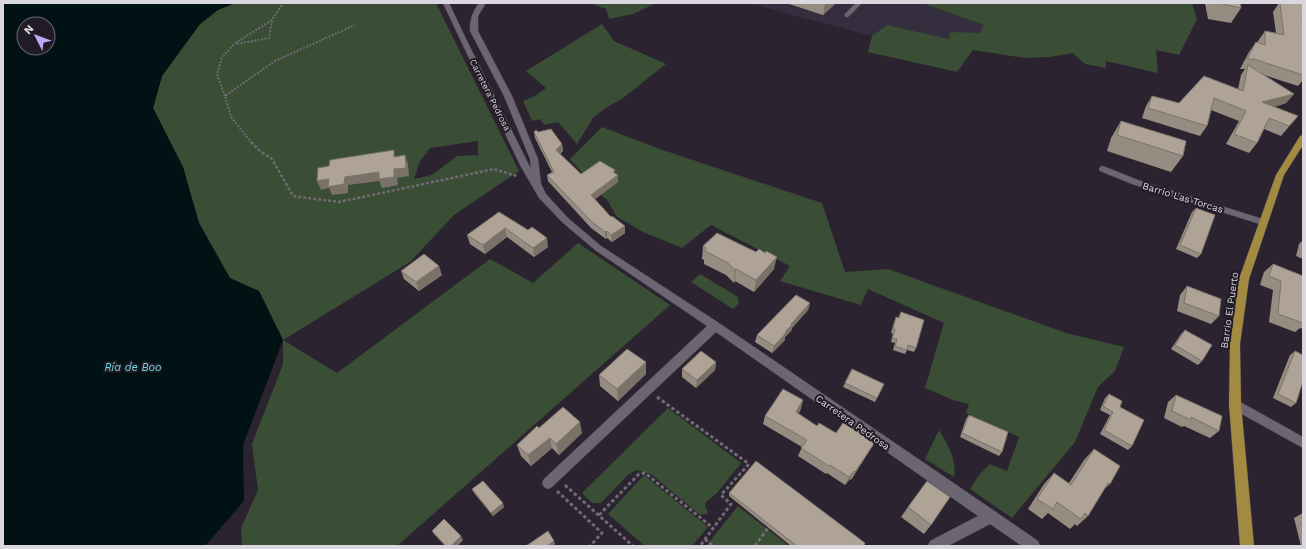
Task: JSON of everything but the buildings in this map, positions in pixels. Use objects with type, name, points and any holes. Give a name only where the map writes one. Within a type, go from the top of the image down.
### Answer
[{"type":"main road","name":"Barrio El Puerto","points":[[1247,546],[1234,404],[1235,344],[1244,279],[1257,238],[1280,175],[1303,138]]},
{"type":"street","name":"Carretera Pedrosa","points":[[446,3],[524,165],[542,196],[565,220],[598,248],[715,326],[1033,546]]},
{"type":"street","name":"Carretera Pedrosa","points":[[483,3],[476,10],[473,20],[474,31],[508,96],[534,159],[535,182]]},
{"type":"street","name":"Barrio Las Torcas","points":[[1103,169],[1135,182],[1263,222]]},
{"type":"street","points":[[551,479],[715,326]]},
{"type":"street","points":[[1234,404],[1303,443]]},
{"type":"street","points":[[935,546],[991,516]]},
{"type":"lane","points":[[847,15],[859,3]]},
{"type":"path","points":[[234,44],[269,38],[272,20],[283,3]]},
{"type":"path","points":[[272,20],[234,44],[222,58],[217,74],[231,118],[247,138],[259,150],[272,159],[292,196],[339,202],[494,169],[535,182]]},
{"type":"path","points":[[225,96],[275,62],[355,25]]},
{"type":"path","points":[[647,389],[749,464],[721,495],[731,504],[700,546]]},
{"type":"path","points":[[599,515],[639,474],[644,473],[713,528]]},
{"type":"path","points":[[551,479],[599,515],[633,546]]},
{"type":"path","points":[[551,479],[602,534],[590,546]]},
{"type":"path","points":[[755,546],[768,528]]},
{"type":"path","points":[[705,539],[713,546]]},
{"type":"shaded area","points":[[748,3],[922,3],[984,25],[980,34],[951,32],[949,39],[887,25],[872,36]]},
{"type":"green space","points":[[235,3],[436,3],[519,171],[454,215],[410,262],[283,340],[259,291],[230,279],[199,223],[183,167],[153,108],[162,76],[200,24],[218,10]],"holes":[[[478,141],[478,155],[457,156],[432,175],[414,179],[420,161],[430,148]]]},
{"type":"green space","points":[[589,3],[656,3],[633,14],[609,19],[606,9]]},
{"type":"green space","points":[[922,3],[1192,3],[1197,19],[1179,55],[1156,50],[1158,73],[1106,61],[1106,68],[1085,64],[1073,53],[1050,57],[1025,58],[973,50],[957,72],[868,52],[872,36],[887,25],[949,39],[950,32],[980,33],[984,25]]},
{"type":"green space","points":[[602,24],[614,41],[666,64],[623,98],[604,109],[593,118],[577,144],[558,122],[544,125],[540,119],[532,121],[523,101],[535,96],[546,88],[526,71]]},
{"type":"green space","points":[[602,127],[660,149],[822,203],[845,272],[888,269],[1066,333],[1124,347],[1115,371],[1098,387],[1075,442],[1012,518],[970,489],[979,475],[990,464],[1007,471],[1019,437],[966,413],[969,404],[953,400],[925,388],[944,323],[868,289],[861,305],[780,281],[790,266],[711,225],[682,248],[643,232],[616,216],[608,201],[570,159]]},
{"type":"green space","points":[[578,243],[670,305],[397,546],[242,546],[241,528],[258,490],[252,444],[283,364],[283,340],[337,373],[490,259],[533,283]]},
{"type":"green space","points":[[700,274],[738,297],[739,303],[733,309],[691,282]]},
{"type":"green space","points":[[668,408],[741,463],[717,493],[706,502],[705,507],[708,512],[707,514],[700,515],[651,474],[637,470],[629,474],[601,503],[592,503],[582,493]]},
{"type":"green space","points":[[939,430],[953,458],[955,470],[954,477],[925,459]]},
{"type":"green space","points":[[644,475],[708,527],[692,546],[645,546],[608,514]]},
{"type":"green space","points":[[738,506],[789,546],[706,546]]},
{"type":"water","name":"Ría de Boo","points":[[3,3],[235,3],[218,10],[200,24],[162,76],[153,108],[183,167],[199,223],[230,278],[259,291],[283,340],[243,445],[244,501],[205,546],[3,546]]}]
